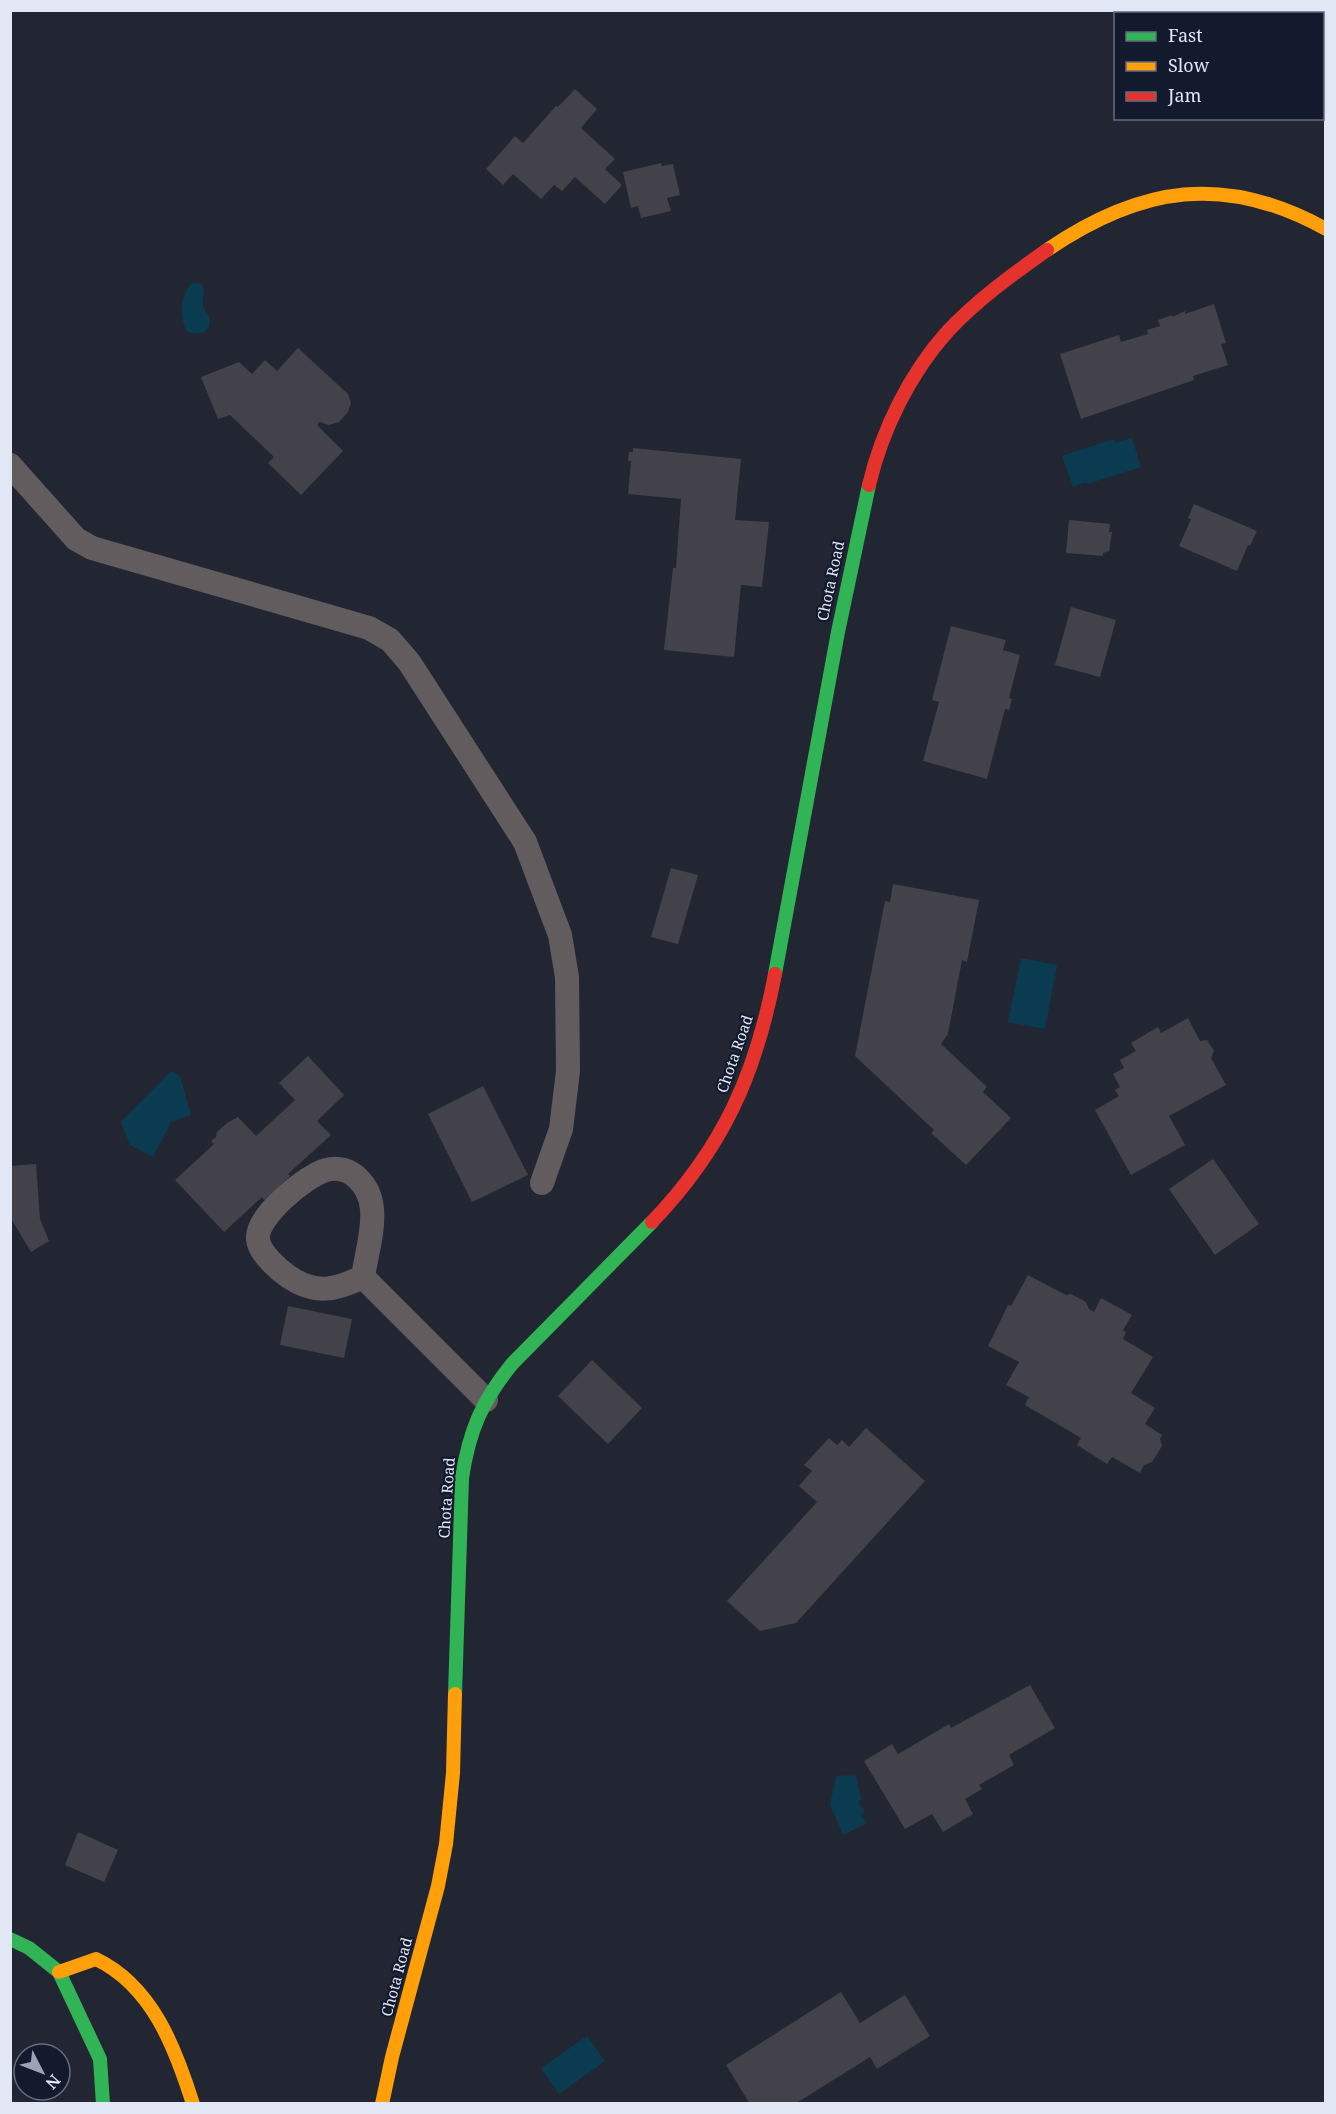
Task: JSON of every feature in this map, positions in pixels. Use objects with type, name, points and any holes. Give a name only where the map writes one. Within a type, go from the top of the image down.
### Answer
[{"type":"street","name":"Chota Road","points":[[382,2103],[438,1886],[446,1844],[453,1773],[462,1478],[468,1440],[477,1416],[507,1368],[675,1197],[702,1164],[726,1125],[746,1081],[759,1046],[768,1010],[845,589],[877,455],[895,413],[934,347],[962,316],[1047,249],[1114,211],[1170,196],[1218,193],[1252,198],[1285,208],[1326,229]]},
{"type":"street","points":[[10,1939],[29,1948],[59,1972],[100,2060],[103,2103]]},
{"type":"street","points":[[59,1972],[96,1959],[120,1971],[143,1996],[165,2033],[185,2076],[193,2103]]},
{"type":"lane","points":[[10,465],[76,539],[92,548],[369,628],[390,640],[409,662],[525,842],[560,935],[567,977],[568,1071],[561,1129],[542,1183]]},
{"type":"lane","points":[[343,1169],[360,1179],[369,1194],[372,1210],[363,1277],[337,1287],[318,1290],[287,1276],[259,1247],[257,1237],[266,1218],[281,1201],[310,1178],[327,1170],[343,1169]]},
{"type":"lane","points":[[363,1277],[486,1400]]},
{"type":"water","points":[[192,283],[202,284],[203,306],[210,323],[206,330],[195,334],[187,331],[182,313],[185,293]]},
{"type":"water","points":[[1132,438],[1141,467],[1073,487],[1062,456],[1114,439],[1115,443]]},
{"type":"water","points":[[1021,958],[1057,965],[1045,1029],[1008,1022]]},
{"type":"water","points":[[171,1071],[180,1076],[191,1115],[171,1122],[153,1157],[130,1145],[121,1122]]},
{"type":"water","points":[[856,1775],[861,1799],[858,1803],[864,1810],[862,1817],[867,1823],[843,1835],[830,1805],[836,1776]]},
{"type":"water","points":[[587,2036],[605,2061],[559,2094],[541,2068]]},
{"type":"building","points":[[575,89],[597,109],[581,128],[615,159],[605,169],[622,185],[605,204],[575,177],[562,191],[554,185],[541,199],[513,174],[503,185],[486,169],[515,136],[523,143],[556,106],[558,107]]},
{"type":"building","points":[[661,163],[662,166],[673,164],[680,195],[667,198],[671,211],[641,218],[638,206],[631,208],[623,172]]},
{"type":"building","points":[[1214,304],[1226,343],[1221,344],[1228,365],[1193,376],[1194,380],[1081,419],[1060,354],[1119,335],[1121,342],[1148,334],[1147,330],[1160,326],[1158,320]]},
{"type":"building","points":[[298,348],[348,394],[351,403],[348,412],[339,422],[329,425],[320,422],[317,425],[343,451],[301,495],[268,463],[274,457],[230,415],[218,419],[201,377],[239,362],[252,374],[265,360],[277,371]]},
{"type":"building","points":[[633,448],[741,459],[735,520],[769,522],[762,587],[741,585],[734,657],[664,650],[673,568],[676,568],[681,499],[628,494],[631,461],[628,461],[629,452],[633,452]]},
{"type":"building","points":[[1194,504],[1257,531],[1237,571],[1179,546],[1191,519],[1188,518]]},
{"type":"building","points":[[1069,520],[1110,524],[1109,532],[1112,532],[1109,551],[1103,553],[1103,556],[1066,553]]},
{"type":"building","points":[[1071,607],[1116,620],[1100,677],[1055,665]]},
{"type":"building","points":[[951,626],[1006,640],[1003,650],[1020,655],[1009,698],[1012,699],[1009,710],[1005,709],[987,779],[923,761],[939,702],[932,700]]},
{"type":"building","points":[[671,868],[698,875],[678,944],[651,937]]},
{"type":"building","points":[[893,884],[979,900],[967,962],[962,960],[948,1034],[941,1044],[987,1087],[983,1092],[1011,1118],[966,1165],[931,1133],[934,1130],[855,1056],[885,901],[890,902]]},
{"type":"building","points":[[1188,1018],[1200,1041],[1207,1040],[1214,1051],[1211,1058],[1226,1085],[1169,1116],[1185,1145],[1131,1175],[1095,1110],[1119,1096],[1115,1090],[1120,1087],[1113,1074],[1124,1068],[1120,1060],[1136,1051],[1131,1043],[1158,1027],[1161,1033]]},
{"type":"building","points":[[308,1056],[344,1095],[317,1121],[331,1135],[288,1174],[290,1176],[264,1200],[262,1197],[224,1232],[175,1180],[214,1144],[211,1141],[227,1123],[238,1117],[256,1136],[295,1100],[279,1083]]},
{"type":"building","points":[[483,1086],[528,1175],[472,1202],[428,1114]]},
{"type":"building","points":[[1213,1159],[1259,1224],[1215,1255],[1169,1189]]},
{"type":"building","points":[[36,1164],[40,1219],[49,1241],[31,1252],[12,1220],[10,1166]]},
{"type":"building","points":[[1028,1275],[1066,1295],[1071,1294],[1086,1302],[1089,1309],[1094,1312],[1101,1298],[1132,1315],[1123,1330],[1126,1332],[1123,1339],[1153,1357],[1131,1393],[1155,1408],[1145,1424],[1162,1435],[1160,1439],[1162,1446],[1152,1462],[1144,1465],[1140,1473],[1112,1457],[1107,1464],[1077,1445],[1081,1438],[1025,1405],[1029,1397],[1006,1385],[1019,1362],[988,1346],[1008,1305],[1011,1306]]},
{"type":"building","points":[[288,1306],[352,1319],[344,1358],[280,1345]]},
{"type":"building","points":[[592,1360],[642,1408],[608,1444],[558,1396]]},
{"type":"building","points":[[866,1428],[925,1481],[796,1623],[760,1631],[727,1601],[817,1502],[799,1486],[812,1471],[804,1465],[829,1438],[837,1445],[842,1440],[849,1447]]},
{"type":"building","points":[[1030,1685],[1055,1728],[1009,1755],[1014,1765],[979,1785],[982,1789],[965,1799],[973,1814],[943,1832],[932,1814],[905,1829],[864,1761],[892,1744],[898,1754],[949,1724],[951,1728]]},
{"type":"building","points":[[78,1832],[118,1850],[104,1882],[65,1865]]},
{"type":"building","points":[[841,1992],[860,2023],[905,1995],[930,2036],[877,2069],[870,2057],[795,2104],[750,2104],[726,2065]]},
{"type":"traffic: fast","points":[[775,974],[838,632],[869,485]]},
{"type":"traffic: fast","points":[[455,1694],[462,1478],[478,1417],[512,1364],[652,1222]]},
{"type":"traffic: fast","points":[[10,1939],[29,1948],[59,1972],[100,2059],[103,2104]]},
{"type":"traffic: slow","points":[[1047,250],[1082,228],[1116,212],[1150,200],[1184,194],[1218,194],[1253,200],[1289,211],[1326,229]]},
{"type":"traffic: slow","points":[[382,2104],[392,2057],[438,1886],[446,1844],[453,1773],[455,1694]]},
{"type":"traffic: slow","points":[[59,1972],[96,1959],[116,1971],[132,1985],[159,2020],[178,2061],[193,2104]]},
{"type":"traffic: jam","points":[[869,485],[881,444],[899,403],[934,347],[983,298],[1047,250]]},
{"type":"traffic: jam","points":[[652,1222],[698,1166],[733,1108],[758,1045],[775,974]]}]
